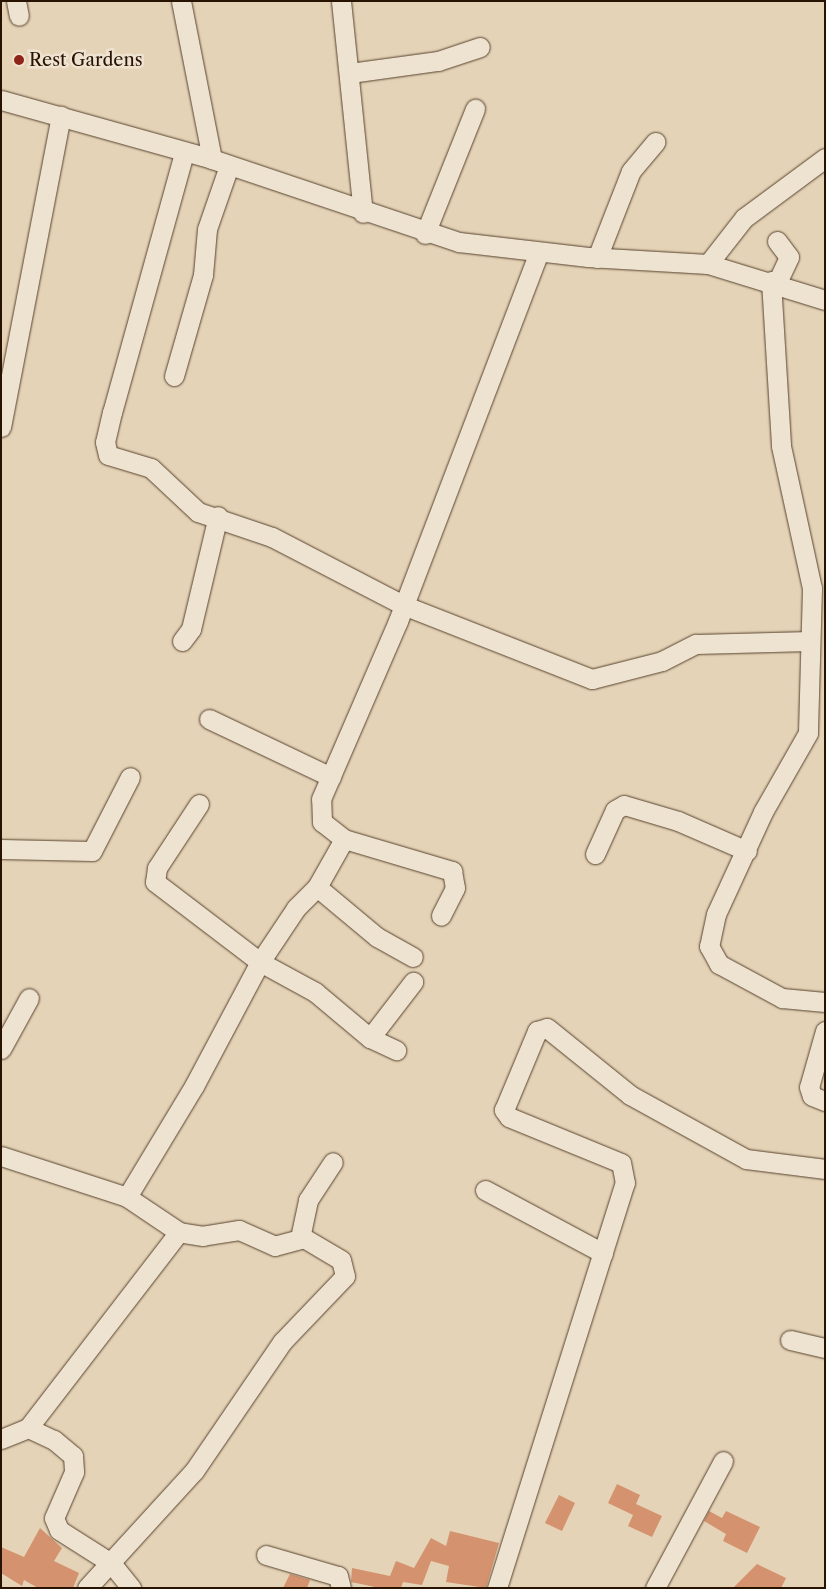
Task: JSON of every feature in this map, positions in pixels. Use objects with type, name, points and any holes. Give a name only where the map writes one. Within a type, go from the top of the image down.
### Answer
[{"type":"street","points":[[174,376],[203,275],[207,229],[220,163],[181,1]]},
{"type":"street","points":[[341,1],[350,73],[363,213]]},
{"type":"street","points":[[350,73],[438,61],[480,47]]},
{"type":"street","points":[[1,100],[220,163],[425,234],[540,252],[597,258],[708,264],[774,282],[825,300]]},
{"type":"street","points":[[425,234],[476,109]]},
{"type":"street","points":[[1,427],[61,116]]},
{"type":"street","points":[[597,258],[631,171],[655,142]]},
{"type":"street","points":[[184,153],[105,450],[110,456],[151,468],[198,512],[218,516],[272,537],[403,606],[592,679],[662,661],[696,644],[810,641]]},
{"type":"street","points":[[708,264],[744,218],[825,158]]},
{"type":"street","points":[[777,241],[789,257],[774,282],[780,446],[818,589],[810,641],[806,740],[780,776],[747,851],[716,914],[709,946],[711,956],[729,971],[782,998],[825,1002]]},
{"type":"street","points":[[441,916],[455,888],[452,871],[344,839],[326,827],[320,815],[331,777],[403,606],[540,252]]},
{"type":"street","points":[[182,641],[192,629],[218,516]]},
{"type":"street","points":[[209,719],[331,777]]},
{"type":"street","points":[[1,849],[92,851],[130,777]]},
{"type":"street","points":[[200,804],[157,868],[154,882],[260,962],[315,992],[370,1038],[396,1050]]},
{"type":"street","points":[[595,854],[616,810],[624,805],[678,821],[747,851]]},
{"type":"street","points":[[127,1198],[194,1086],[260,962],[296,908],[317,887],[344,839]]},
{"type":"street","points":[[317,887],[377,937],[413,957]]},
{"type":"street","points":[[370,1038],[413,982]]},
{"type":"street","points":[[1,1050],[29,998]]},
{"type":"street","points":[[497,1588],[625,1184],[621,1163],[509,1117],[504,1110],[542,1027],[630,1095],[746,1159],[825,1169]]},
{"type":"street","points":[[825,1031],[809,1087],[812,1096],[825,1101]]},
{"type":"street","points":[[1,1156],[127,1198],[179,1232],[203,1236],[239,1230],[275,1246],[300,1238],[341,1260],[345,1276],[302,1317],[194,1471],[87,1588]]},
{"type":"street","points":[[300,1238],[308,1200],[333,1162]]},
{"type":"street","points":[[485,1190],[603,1253]]},
{"type":"street","points":[[1,1439],[28,1428],[179,1232]]},
{"type":"street","points":[[790,1340],[825,1348]]},
{"type":"street","points":[[28,1428],[54,1440],[73,1456],[74,1472],[58,1505],[56,1526],[111,1563],[131,1588]]},
{"type":"street","points":[[655,1588],[723,1461]]},
{"type":"street","points":[[266,1555],[338,1576],[341,1588]]},
{"type":"building","points":[[617,1484],[640,1495],[636,1504],[662,1516],[652,1537],[628,1526],[633,1515],[608,1503]]},
{"type":"building","points":[[559,1495],[575,1503],[562,1531],[545,1523]]},
{"type":"building","points":[[709,1511],[722,1518],[726,1511],[760,1527],[747,1553],[723,1541],[726,1534],[704,1521]]},
{"type":"building","points":[[40,1528],[62,1548],[54,1561],[79,1573],[73,1588],[38,1588],[24,1580],[22,1586],[1,1573],[1,1547],[24,1557]]},
{"type":"building","points":[[450,1531],[499,1543],[486,1588],[446,1582],[449,1566],[431,1561],[422,1585],[403,1582],[401,1588],[380,1588],[351,1582],[352,1568],[390,1576],[396,1561],[414,1568],[431,1538],[446,1546]]},
{"type":"building","points":[[757,1564],[786,1578],[781,1588],[733,1588]]},
{"type":"building","points":[[290,1574],[310,1580],[307,1588],[283,1588]]},
{"type":"place","name":"Rest Gardens","points":[[19,60]]}]
